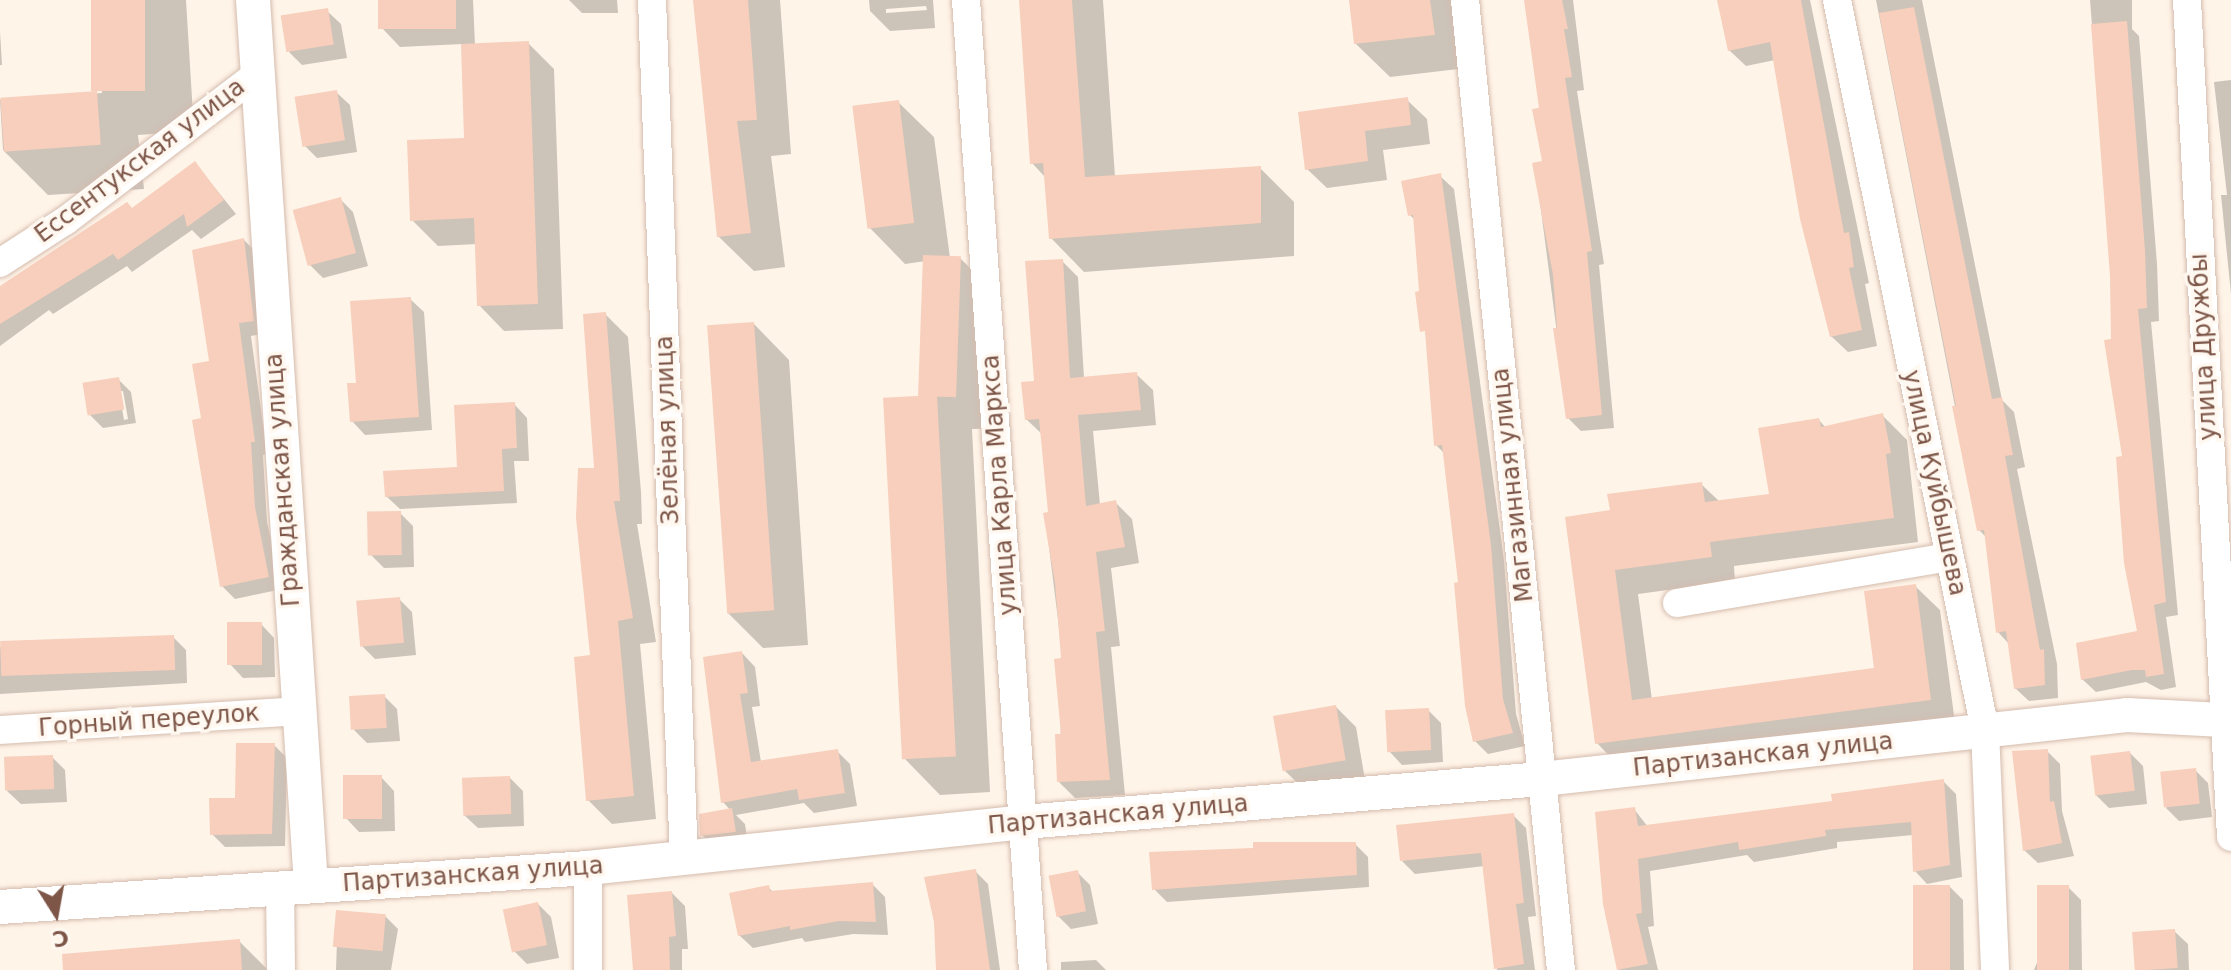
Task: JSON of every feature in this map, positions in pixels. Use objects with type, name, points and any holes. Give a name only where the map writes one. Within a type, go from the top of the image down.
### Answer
[{"type":"street","name":"Ессентукская улица","points":[[0,263],[65,221],[257,74],[253,0]]},
{"type":"street","name":"Зелёная улица","points":[[652,0],[684,859]]},
{"type":"street","name":"улица Карла Маркса","points":[[966,0],[1033,970]]},
{"type":"street","name":"Магазинная улица","points":[[1465,0],[1561,970]]},
{"type":"street","name":"улица Куйбышева","points":[[1837,0],[1985,730],[1995,970]]},
{"type":"street","name":"улица Дружбы","points":[[2187,0],[2231,837]]},
{"type":"street","name":"Гражданская улица","points":[[257,74],[298,711],[296,887],[281,970]]},
{"type":"street","points":[[1677,603],[1949,557]]},
{"type":"street","name":"Горный переулок","points":[[0,730],[298,711]]},
{"type":"street","name":"Партизанская улица","points":[[0,907],[588,868],[1024,822],[1542,779],[2127,715],[2227,724]]},
{"type":"street","points":[[588,868],[588,970]]},
{"type":"building","points":[[91,0],[145,0],[145,91],[91,91]]},
{"type":"building","points":[[378,0],[456,0],[456,29],[378,29]]},
{"type":"building","points":[[693,0],[748,0],[757,120],[737,121],[751,233],[717,237]]},
{"type":"building","points":[[1019,0],[1072,0],[1085,177],[1261,166],[1261,223],[1049,239],[1043,163],[1030,164]]},
{"type":"building","points":[[1349,0],[1430,0],[1435,35],[1354,44]]},
{"type":"building","points":[[1524,0],[1562,0],[1568,29],[1564,29],[1572,77],[1565,78],[1592,251],[1587,252],[1602,415],[1566,419],[1553,328],[1557,328],[1553,275],[1532,163],[1542,161],[1532,109],[1539,108]]},
{"type":"building","points":[[1717,0],[1801,0],[1844,233],[1849,232],[1854,267],[1849,268],[1862,330],[1830,337],[1800,219],[1770,42],[1728,51]]},
{"type":"building","points":[[1914,7],[1992,399],[2002,397],[2013,455],[2005,456],[2040,650],[2044,649],[2045,685],[2014,689],[2006,631],[1996,633],[1984,530],[1977,531],[1952,406],[1956,406],[1879,13]]},
{"type":"building","points":[[328,8],[334,45],[286,52],[281,16]]},
{"type":"building","points":[[2127,21],[2145,250],[2147,308],[2138,309],[2166,602],[2154,605],[2164,674],[2146,677],[2145,670],[2132,670],[2081,680],[2076,643],[2137,631],[2124,563],[2116,457],[2122,456],[2104,340],[2111,339],[2110,276],[2091,24]]},
{"type":"building","points":[[529,41],[538,304],[477,306],[474,218],[410,221],[407,140],[464,138],[461,44]]},
{"type":"building","points":[[337,90],[345,140],[303,147],[295,97]]},
{"type":"building","points":[[97,91],[101,145],[4,152],[0,98]]},
{"type":"building","points":[[1408,97],[1411,125],[1365,131],[1368,161],[1305,170],[1298,112]]},
{"type":"building","points":[[899,100],[914,223],[867,229],[852,106]]},
{"type":"building","points":[[195,161],[224,200],[187,227],[184,214],[118,260],[113,254],[0,324],[0,286],[127,202],[132,208]]},
{"type":"building","points":[[1441,173],[1491,545],[1503,699],[1513,733],[1473,742],[1465,706],[1454,583],[1458,582],[1442,445],[1434,446],[1425,331],[1420,332],[1415,292],[1419,291],[1413,215],[1408,216],[1401,181]]},
{"type":"building","points":[[341,197],[356,253],[308,266],[293,210]]},
{"type":"building","points":[[244,238],[254,321],[239,323],[255,442],[251,442],[255,507],[269,577],[220,587],[192,420],[201,418],[192,364],[209,361],[192,250]]},
{"type":"building","points":[[923,255],[961,256],[956,397],[918,396]]},
{"type":"building","points":[[1063,259],[1070,378],[1137,372],[1141,410],[1078,415],[1086,506],[1116,500],[1125,547],[1096,552],[1105,631],[1096,632],[1110,780],[1057,782],[1055,734],[1061,734],[1054,659],[1061,658],[1055,583],[1043,513],[1048,512],[1039,419],[1025,420],[1021,382],[1034,381],[1025,261]]},
{"type":"building","points":[[411,297],[419,417],[350,422],[347,383],[356,383],[350,301]]},
{"type":"building","points":[[606,312],[620,501],[614,501],[633,618],[618,621],[634,796],[586,801],[574,657],[590,655],[576,518],[578,468],[594,468],[583,314]]},
{"type":"building","points":[[754,322],[774,610],[727,614],[707,325]]},
{"type":"building","points":[[119,377],[124,410],[88,415],[82,383]]},
{"type":"building","points":[[937,395],[956,757],[902,759],[883,398]]},
{"type":"building","points":[[515,402],[517,448],[502,449],[504,491],[385,497],[383,471],[457,467],[454,405]]},
{"type":"building","points":[[1883,413],[1891,453],[1886,454],[1894,518],[1710,542],[1712,557],[1615,570],[1632,700],[1874,668],[1864,591],[1916,584],[1931,700],[1595,744],[1565,517],[1610,510],[1607,494],[1702,482],[1705,502],[1769,494],[1758,428],[1819,418],[1821,427]]},
{"type":"building","points":[[401,511],[402,555],[368,556],[367,512]]},
{"type":"building","points":[[400,597],[404,643],[360,647],[356,601]]},
{"type":"building","points":[[227,622],[262,622],[262,665],[227,665]]},
{"type":"building","points":[[174,635],[175,670],[1,676],[0,641]]},
{"type":"building","points":[[742,651],[748,693],[740,694],[751,762],[838,749],[845,793],[799,800],[797,789],[721,803],[703,657]]},
{"type":"building","points":[[385,694],[387,728],[351,730],[349,696]]},
{"type":"building","points":[[1336,705],[1346,760],[1283,771],[1273,716]]},
{"type":"building","points":[[1429,708],[1431,750],[1387,752],[1385,710]]},
{"type":"building","points":[[236,743],[275,743],[272,834],[210,835],[209,798],[235,798]]},
{"type":"building","points":[[2048,749],[2050,802],[2054,801],[2062,843],[2023,851],[2012,751]]},
{"type":"building","points":[[2130,751],[2135,791],[2095,796],[2090,756]]},
{"type":"building","points":[[53,755],[54,789],[5,791],[4,757]]},
{"type":"building","points":[[2196,768],[2200,804],[2164,808],[2160,772]]},
{"type":"building","points":[[343,775],[382,775],[382,819],[343,819]]},
{"type":"building","points":[[510,776],[511,814],[463,816],[462,778]]},
{"type":"building","points":[[1944,779],[1950,865],[1913,872],[1911,822],[1825,830],[1826,836],[1739,850],[1738,842],[1638,859],[1642,913],[1636,914],[1648,964],[1617,970],[1603,904],[1595,812],[1635,807],[1638,826],[1832,801],[1831,794]]},
{"type":"building","points":[[732,808],[736,832],[700,836],[699,814]]},
{"type":"building","points":[[1514,813],[1524,903],[1516,904],[1524,964],[1494,969],[1481,853],[1400,861],[1396,825]]},
{"type":"building","points":[[1253,842],[1356,842],[1357,875],[1152,890],[1149,852],[1253,848]]},
{"type":"building","points":[[976,869],[990,970],[936,970],[934,922],[924,877]]},
{"type":"building","points":[[1078,870],[1086,911],[1057,917],[1049,876]]},
{"type":"building","points":[[873,882],[876,922],[839,921],[738,936],[729,893],[769,885],[770,891]]},
{"type":"building","points":[[1913,885],[1950,885],[1950,970],[1913,970]]},
{"type":"building","points":[[2037,885],[2069,885],[2069,970],[2037,970]]},
{"type":"building","points":[[672,891],[676,936],[669,937],[670,970],[633,970],[627,895]]},
{"type":"building","points":[[538,902],[547,945],[512,953],[503,909]]},
{"type":"building","points":[[336,910],[386,914],[383,951],[333,947]]},
{"type":"building","points":[[2175,929],[2178,968],[2135,970],[2132,932]]},
{"type":"building","points":[[240,939],[242,970],[63,970],[62,954]]}]
